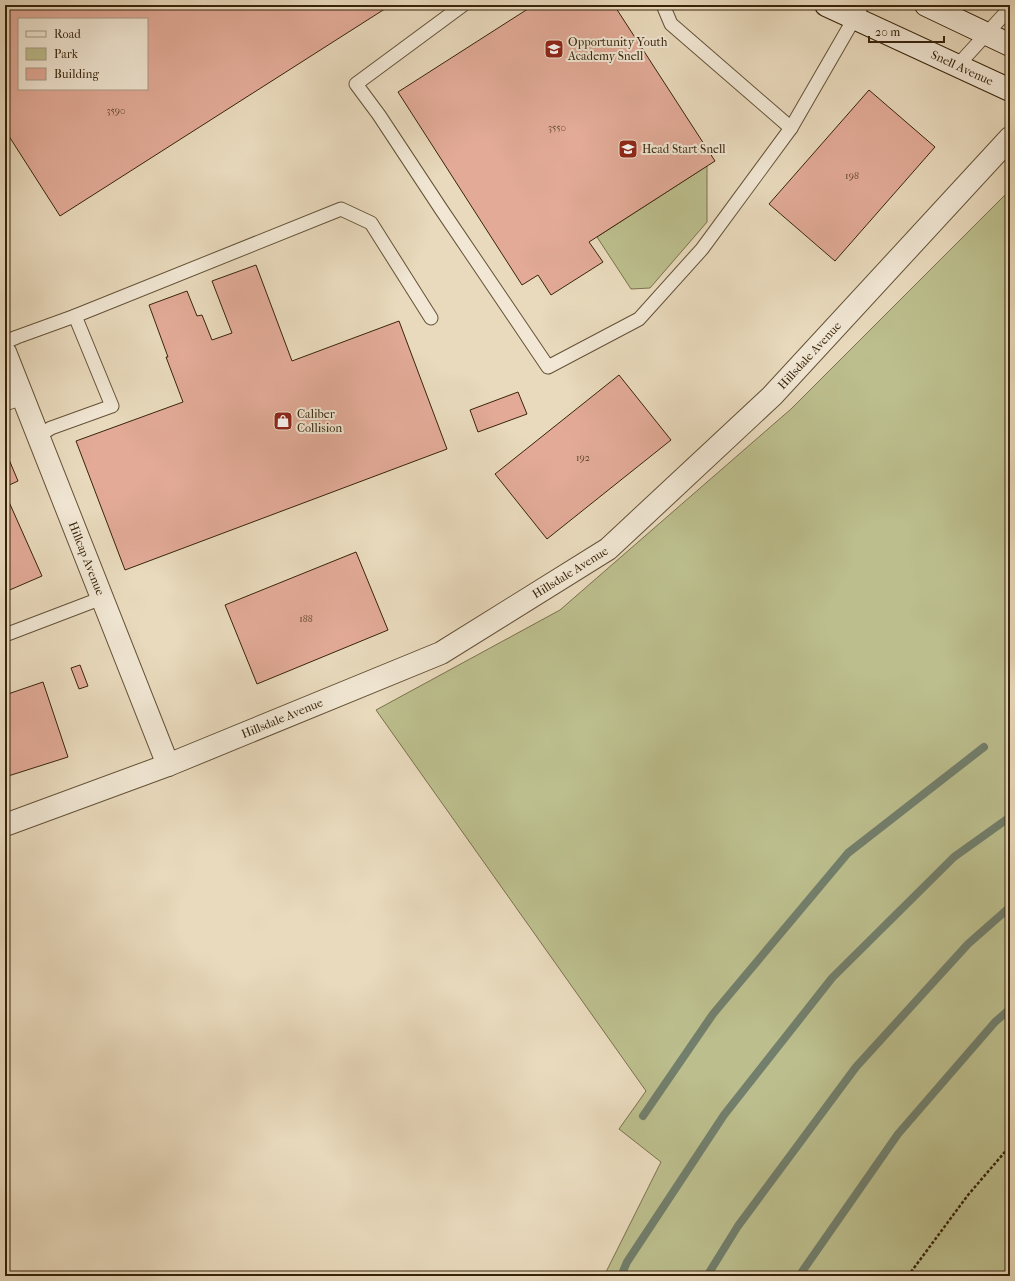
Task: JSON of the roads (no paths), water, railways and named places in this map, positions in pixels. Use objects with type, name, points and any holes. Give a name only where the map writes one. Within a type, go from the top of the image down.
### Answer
[{"type":"street","name":"Snell Avenue","points":[[826,5],[859,12],[958,65],[1010,90]]},
{"type":"street","points":[[926,5],[1010,45]]},
{"type":"street","name":"Hillsdale Avenue","points":[[5,825],[168,765],[441,653],[608,549],[772,396],[1010,138]]},
{"type":"street","name":"Hillcap Avenue","points":[[5,352],[14,401],[38,436],[168,765]]},
{"type":"lane","points":[[463,5],[356,84],[379,115],[548,367],[639,319],[702,249],[791,128],[859,12]]},
{"type":"lane","points":[[663,5],[671,24],[791,128]]},
{"type":"lane","points":[[958,65],[1010,8]]},
{"type":"lane","points":[[5,342],[75,316],[341,209],[371,223],[431,318]]},
{"type":"lane","points":[[38,436],[51,428],[112,406],[75,316]]},
{"type":"lane","points":[[5,635],[102,598]]},
{"type":"waterway","points":[[643,1116],[713,1014],[848,853],[984,747]]},
{"type":"waterway","points":[[621,1276],[627,1262],[724,1115],[832,978],[954,857],[1010,817]]},
{"type":"waterway","points":[[707,1276],[738,1226],[856,1067],[968,944],[1010,907]]},
{"type":"waterway","points":[[799,1276],[898,1134],[995,1022],[1010,1009]]},
{"type":"place","name":"Opportunity Youth Academy Snell","points":[[554,49]]},
{"type":"place","name":"Head Start Snell","points":[[628,149]]},
{"type":"place","name":"Caliber Collision","points":[[283,421]]}]
